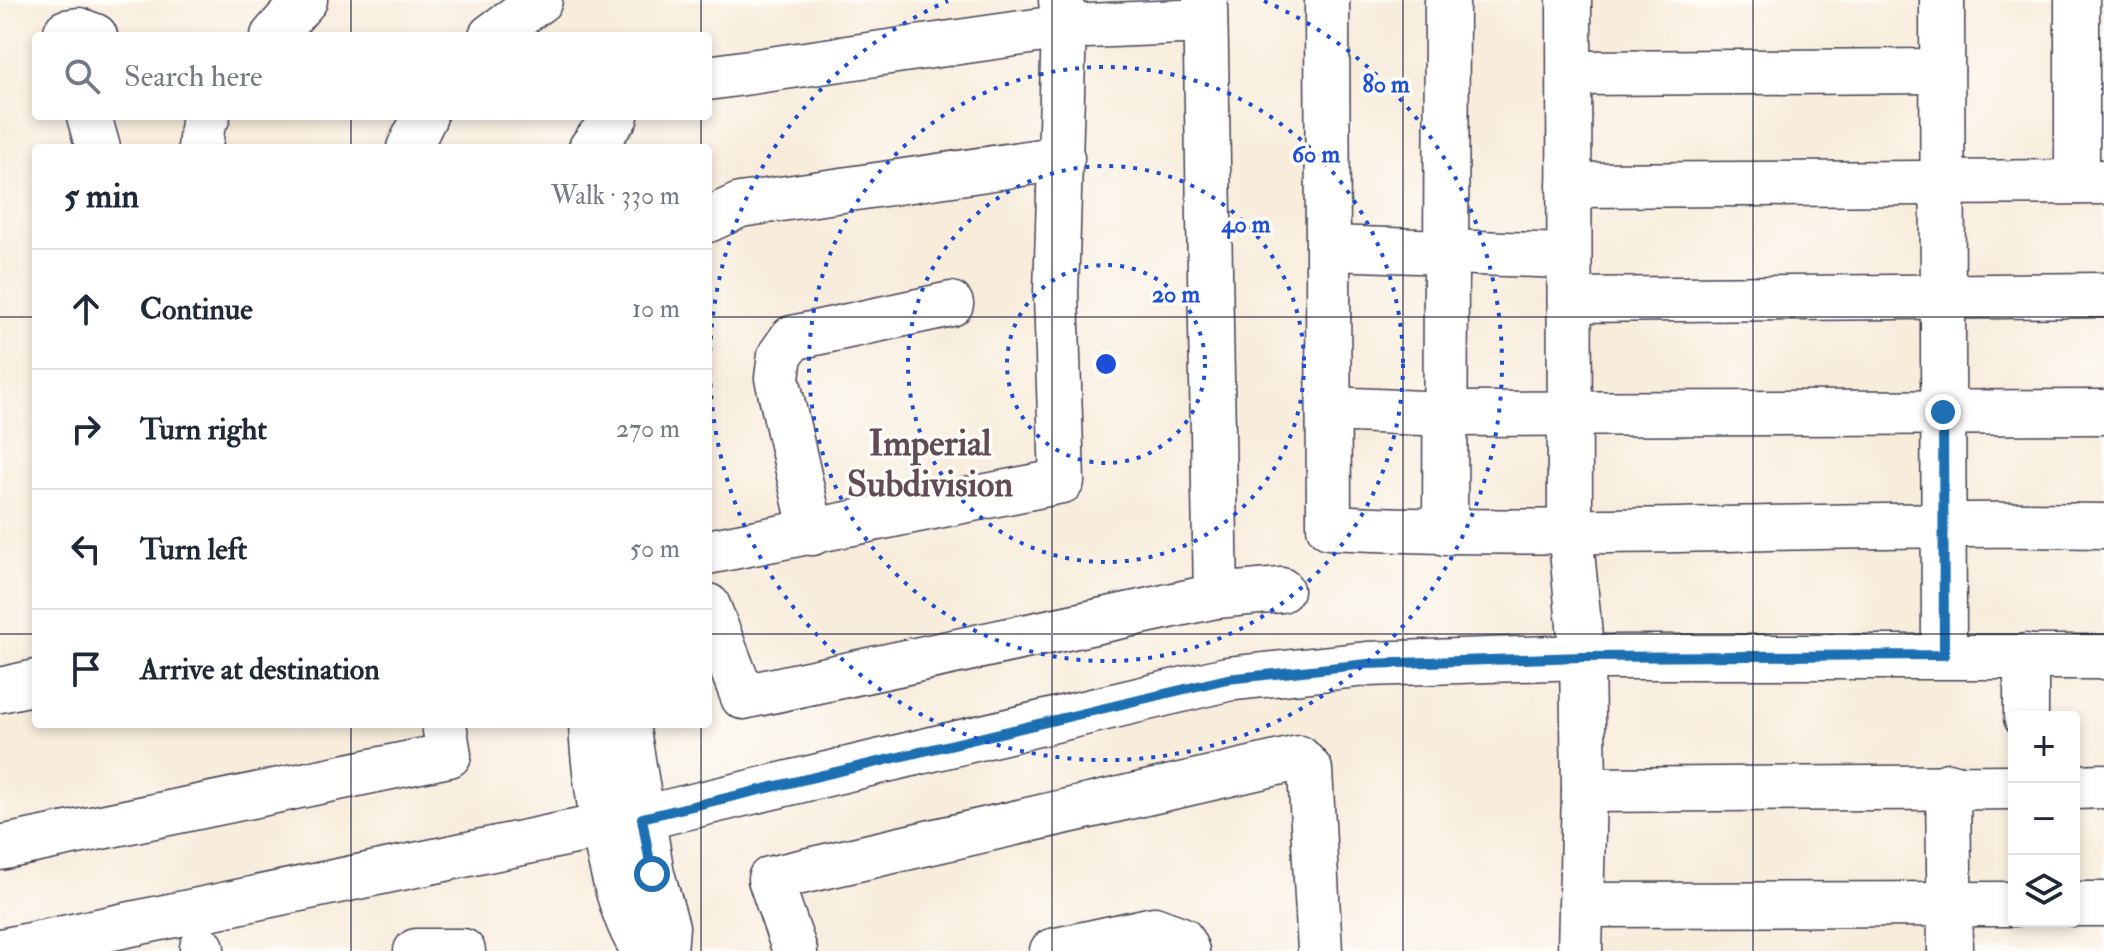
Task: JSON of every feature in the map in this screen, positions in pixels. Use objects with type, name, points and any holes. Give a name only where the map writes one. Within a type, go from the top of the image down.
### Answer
[{"type":"street","points":[[496,32],[540,0]]},
{"type":"street","points":[[1327,0],[1329,527],[1445,533],[1944,522],[2104,526]]},
{"type":"street","points":[[1445,533],[1447,0]]},
{"type":"street","points":[[1569,0],[1567,256],[1570,300],[1570,530],[1582,657],[1584,790],[1580,951]]},
{"type":"street","points":[[1942,0],[1944,655]]},
{"type":"street","points":[[1569,185],[2090,182],[2077,0]]},
{"type":"street","points":[[712,77],[1063,13],[1205,11],[1216,596]]},
{"type":"street","points":[[712,551],[1062,481],[1056,294],[1062,158],[1063,13]]},
{"type":"street","points":[[1570,73],[1942,71]]},
{"type":"street","points":[[90,120],[97,144]]},
{"type":"street","points":[[411,144],[423,120]]},
{"type":"street","points":[[594,144],[613,120]]},
{"type":"street","points":[[712,218],[740,205],[1062,158]]},
{"type":"street","points":[[1329,248],[1567,256]]},
{"type":"street","points":[[1570,300],[2104,295]]},
{"type":"street","points":[[812,533],[777,378],[780,355],[792,338],[951,304]]},
{"type":"street","points":[[1329,409],[1446,414],[2104,412]]},
{"type":"street","points":[[712,616],[743,697],[1216,596],[1281,590]]},
{"type":"street","points":[[2026,656],[2026,711]]},
{"type":"street","points":[[1,951],[624,822],[1227,679],[1367,664],[1582,657],[2104,657]]},
{"type":"street","points":[[0,690],[32,683]]},
{"type":"street","points":[[0,848],[449,755],[445,728]]},
{"type":"street","points":[[592,728],[624,822],[652,874],[667,927],[665,951]]},
{"type":"street","points":[[627,728],[624,822],[615,880],[631,936],[645,951]]},
{"type":"street","points":[[795,951],[770,879],[1299,758],[1310,770],[1320,951]]},
{"type":"street","points":[[1948,785],[1952,904],[1950,951]]},
{"type":"street","points":[[2080,787],[2104,786]]},
{"type":"street","points":[[1584,790],[2008,787]]},
{"type":"street","points":[[1581,905],[2008,904]]},
{"type":"street","points":[[2080,904],[2104,904]]},
{"type":"street","points":[[1052,951],[1154,929],[1181,939],[1187,951]]},
{"type":"street","points":[[416,951],[463,951]]},
{"type":"district","name":"Imperial Subdivision","points":[[930,464]]},
{"type":"route","points":[[652,874],[642,818],[1227,679],[1367,664],[1582,657],[1944,655],[1943,412]]}]
